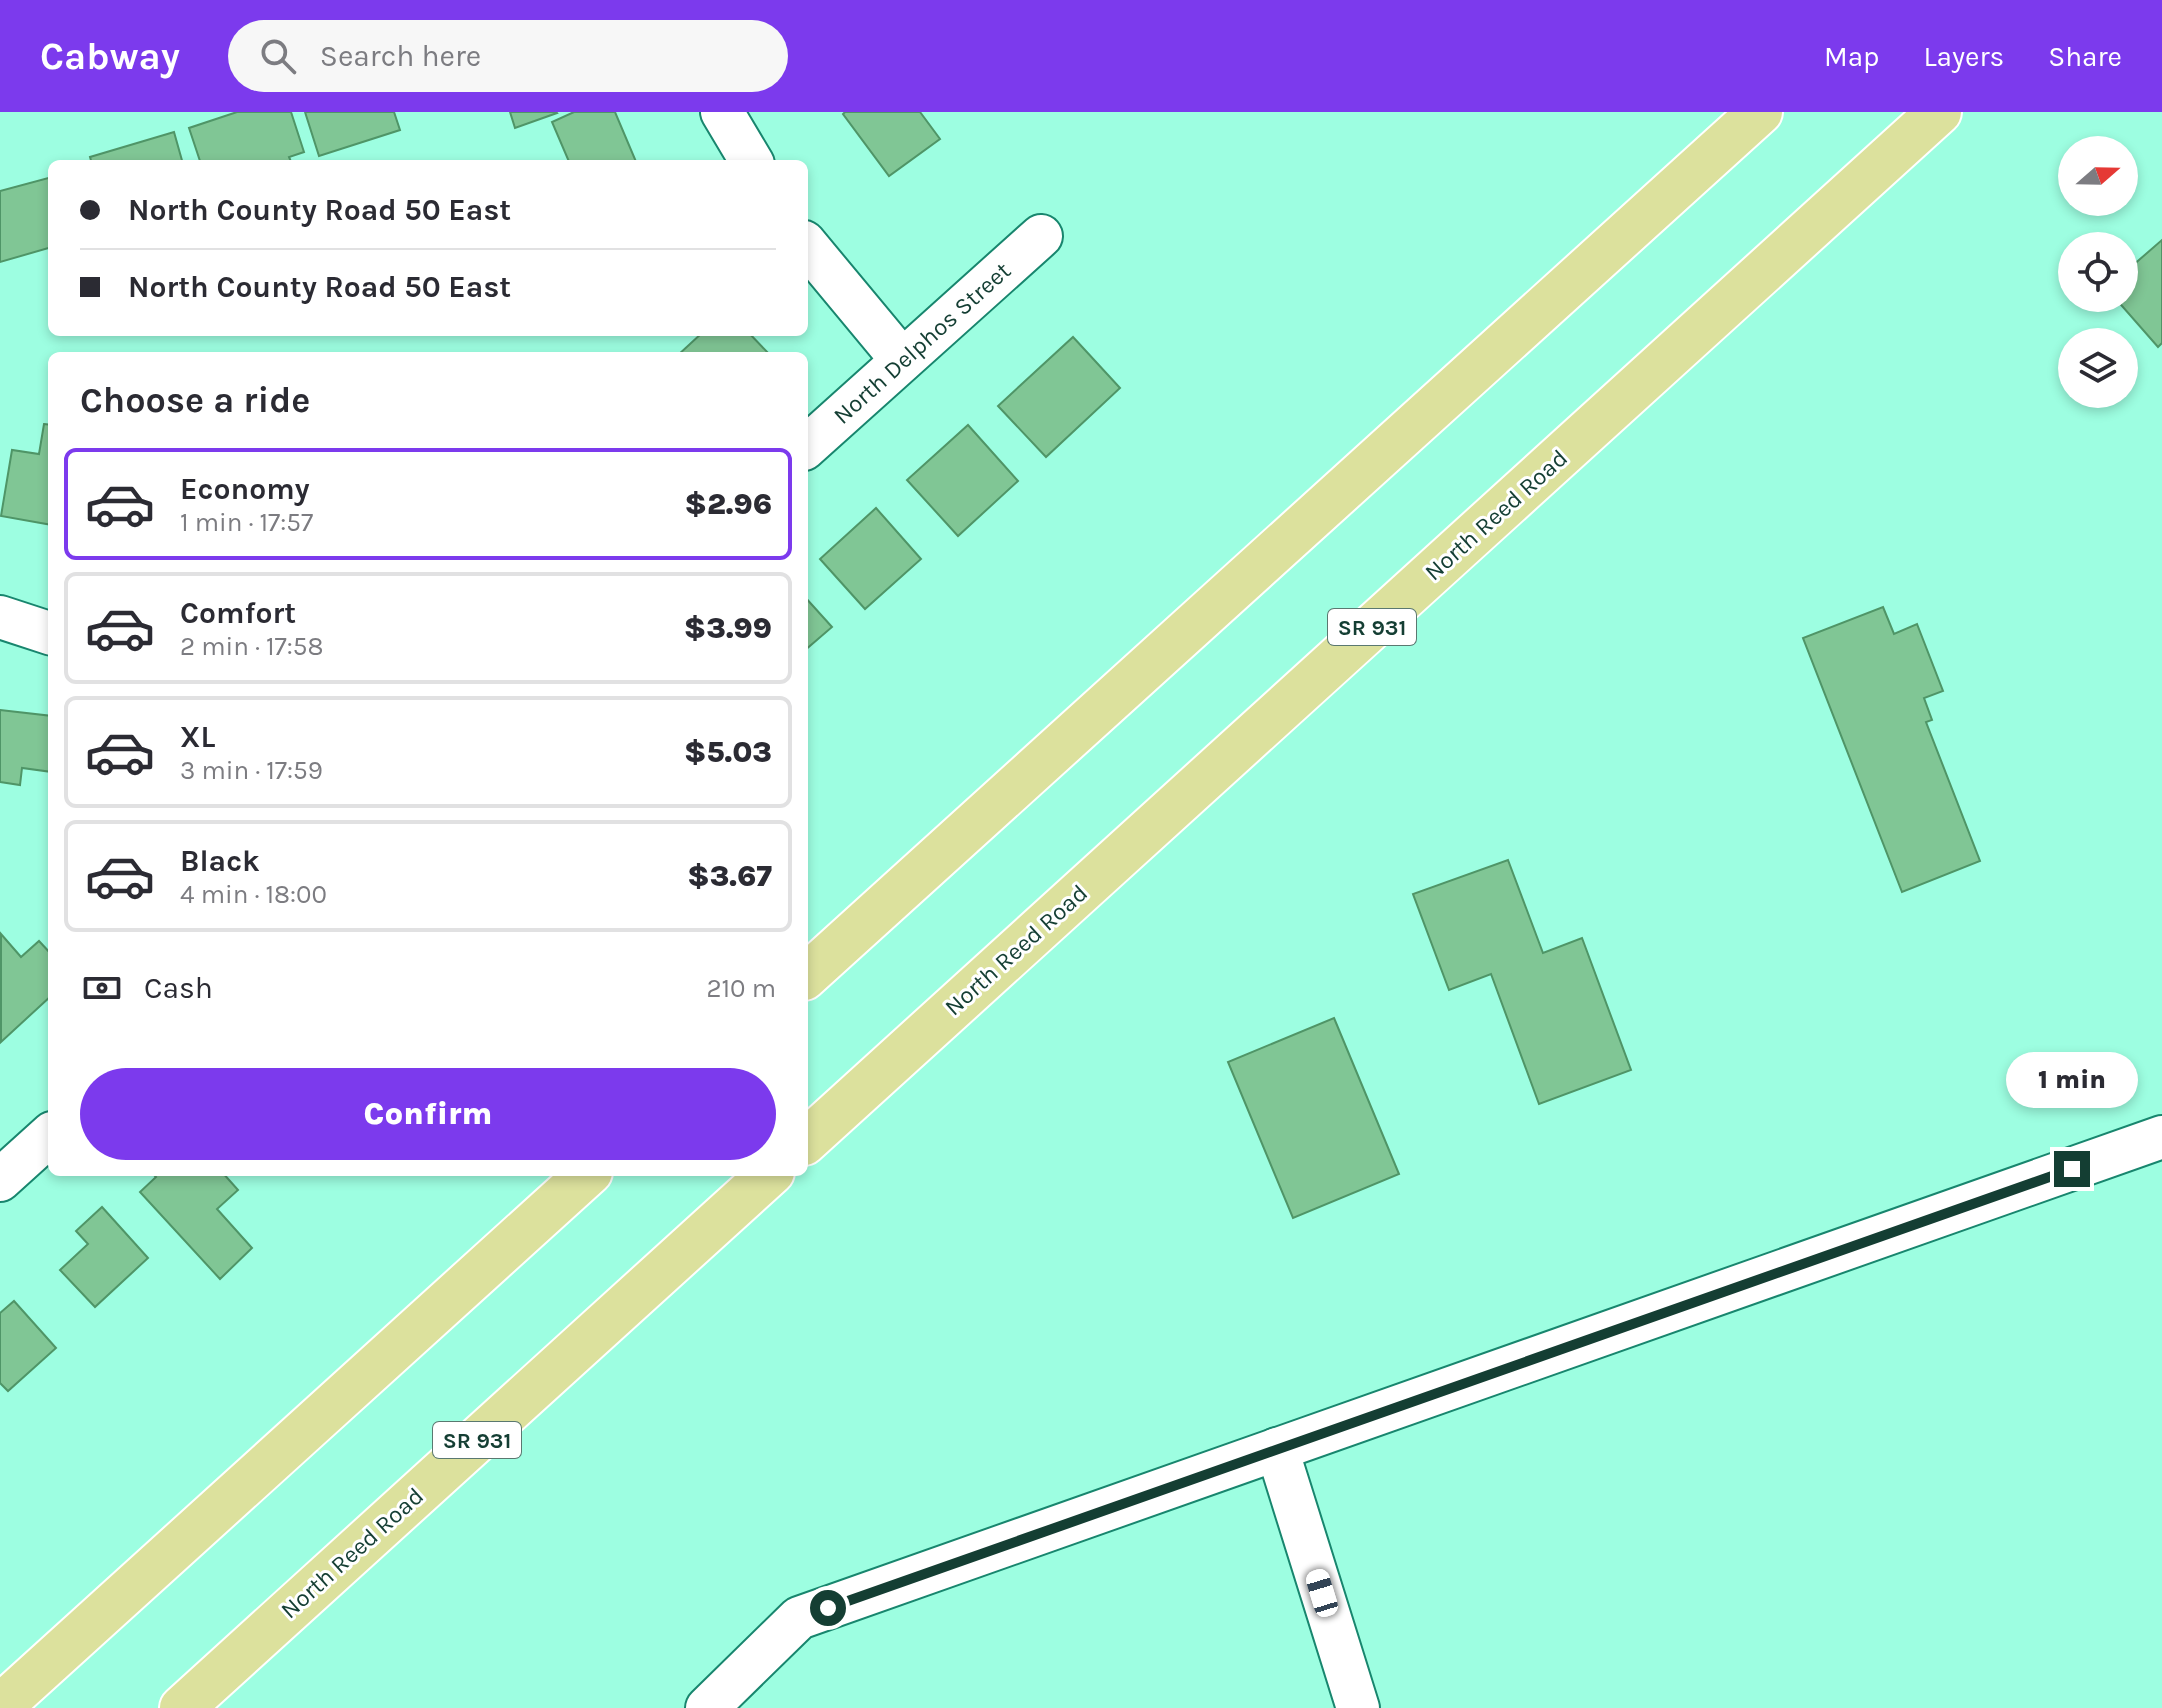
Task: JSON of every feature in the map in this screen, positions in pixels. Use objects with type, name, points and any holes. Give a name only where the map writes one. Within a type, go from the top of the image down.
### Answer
[{"type":"main road","points":[[808,974],[1760,112]]},
{"type":"main road","name":"North Reed Road","points":[[808,1139],[1939,112]]},
{"type":"main road","points":[[0,1707],[586,1176]]},
{"type":"main road","name":"North Reed Road","points":[[182,1708],[768,1176]]},
{"type":"street","points":[[722,112],[751,160]]},
{"type":"street","name":"North Delphos Street","points":[[808,445],[1041,236]]},
{"type":"street","points":[[808,247],[902,360]]},
{"type":"street","points":[[0,617],[48,633]]},
{"type":"street","points":[[0,1180],[48,1137]]},
{"type":"street","points":[[707,1708],[799,1618],[2162,1137]]},
{"type":"street","points":[[1277,1449],[1358,1708]]},
{"type":"building","points":[[237,112],[291,112],[304,152],[289,157],[290,160],[200,160],[189,128]]},
{"type":"building","points":[[305,112],[394,112],[400,130],[319,156]]},
{"type":"building","points":[[510,112],[556,112],[557,113],[515,128]]},
{"type":"building","points":[[574,112],[615,112],[635,160],[568,160],[552,122]]},
{"type":"building","points":[[920,112],[940,139],[889,176],[843,114]]},
{"type":"building","points":[[174,132],[182,160],[91,160],[90,157]]},
{"type":"building","points":[[48,178],[48,248],[0,262],[0,191]]},
{"type":"building","points":[[2162,240],[2162,343],[2158,347],[2127,312],[2138,312],[2138,261]]},
{"type":"building","points":[[699,336],[752,336],[767,352],[681,352]]},
{"type":"building","points":[[1073,337],[1120,388],[1046,457],[998,406]]},
{"type":"building","points":[[44,424],[48,424],[48,524],[1,516],[12,450],[39,454]]},
{"type":"building","points":[[968,425],[1018,481],[958,536],[907,480]]},
{"type":"building","points":[[876,508],[921,559],[865,609],[820,559]]},
{"type":"building","points":[[808,600],[832,627],[808,648]]},
{"type":"building","points":[[1883,607],[1894,634],[1917,624],[1943,691],[1924,698],[1932,720],[1926,722],[1980,861],[1902,892],[1803,638]]},
{"type":"building","points":[[0,710],[48,716],[48,771],[22,768],[20,785],[0,782]]},
{"type":"building","points":[[1508,860],[1543,953],[1582,938],[1631,1070],[1539,1104],[1491,974],[1449,990],[1413,894]]},
{"type":"building","points":[[1,934],[21,957],[39,941],[48,951],[48,999],[1,1042]]},
{"type":"building","points":[[1334,1018],[1399,1174],[1293,1218],[1228,1062]]},
{"type":"building","points":[[226,1176],[238,1190],[217,1209],[252,1248],[220,1279],[140,1192],[156,1177]]},
{"type":"building","points":[[102,1207],[148,1258],[95,1307],[60,1270],[88,1244],[76,1231]]},
{"type":"building","points":[[14,1301],[56,1348],[8,1391],[0,1383],[0,1313]]},
{"type":"route","points":[[828,1608],[2072,1169]]}]
